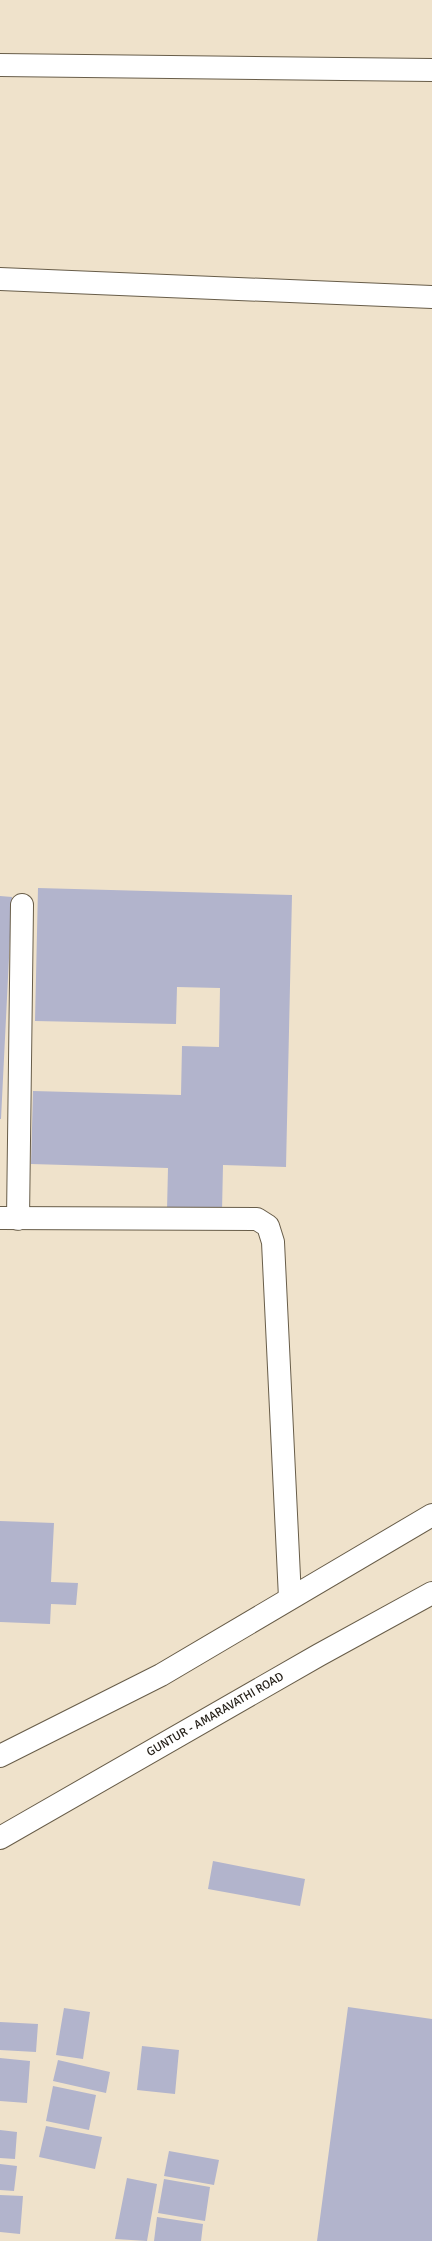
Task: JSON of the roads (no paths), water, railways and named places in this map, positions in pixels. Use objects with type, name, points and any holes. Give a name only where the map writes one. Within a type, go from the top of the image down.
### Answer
[{"type":"main road","points":[[0,65],[432,70]]},
{"type":"main road","points":[[0,279],[432,297]]},
{"type":"main road","points":[[22,905],[9,1219],[257,1219],[268,1226],[273,1242],[290,1598]]},
{"type":"main road","points":[[0,1756],[161,1675],[432,1515]]},
{"type":"main road","name":"GUNTUR - AMARAVATHI ROAD","points":[[0,1838],[319,1654],[432,1593]]}]
